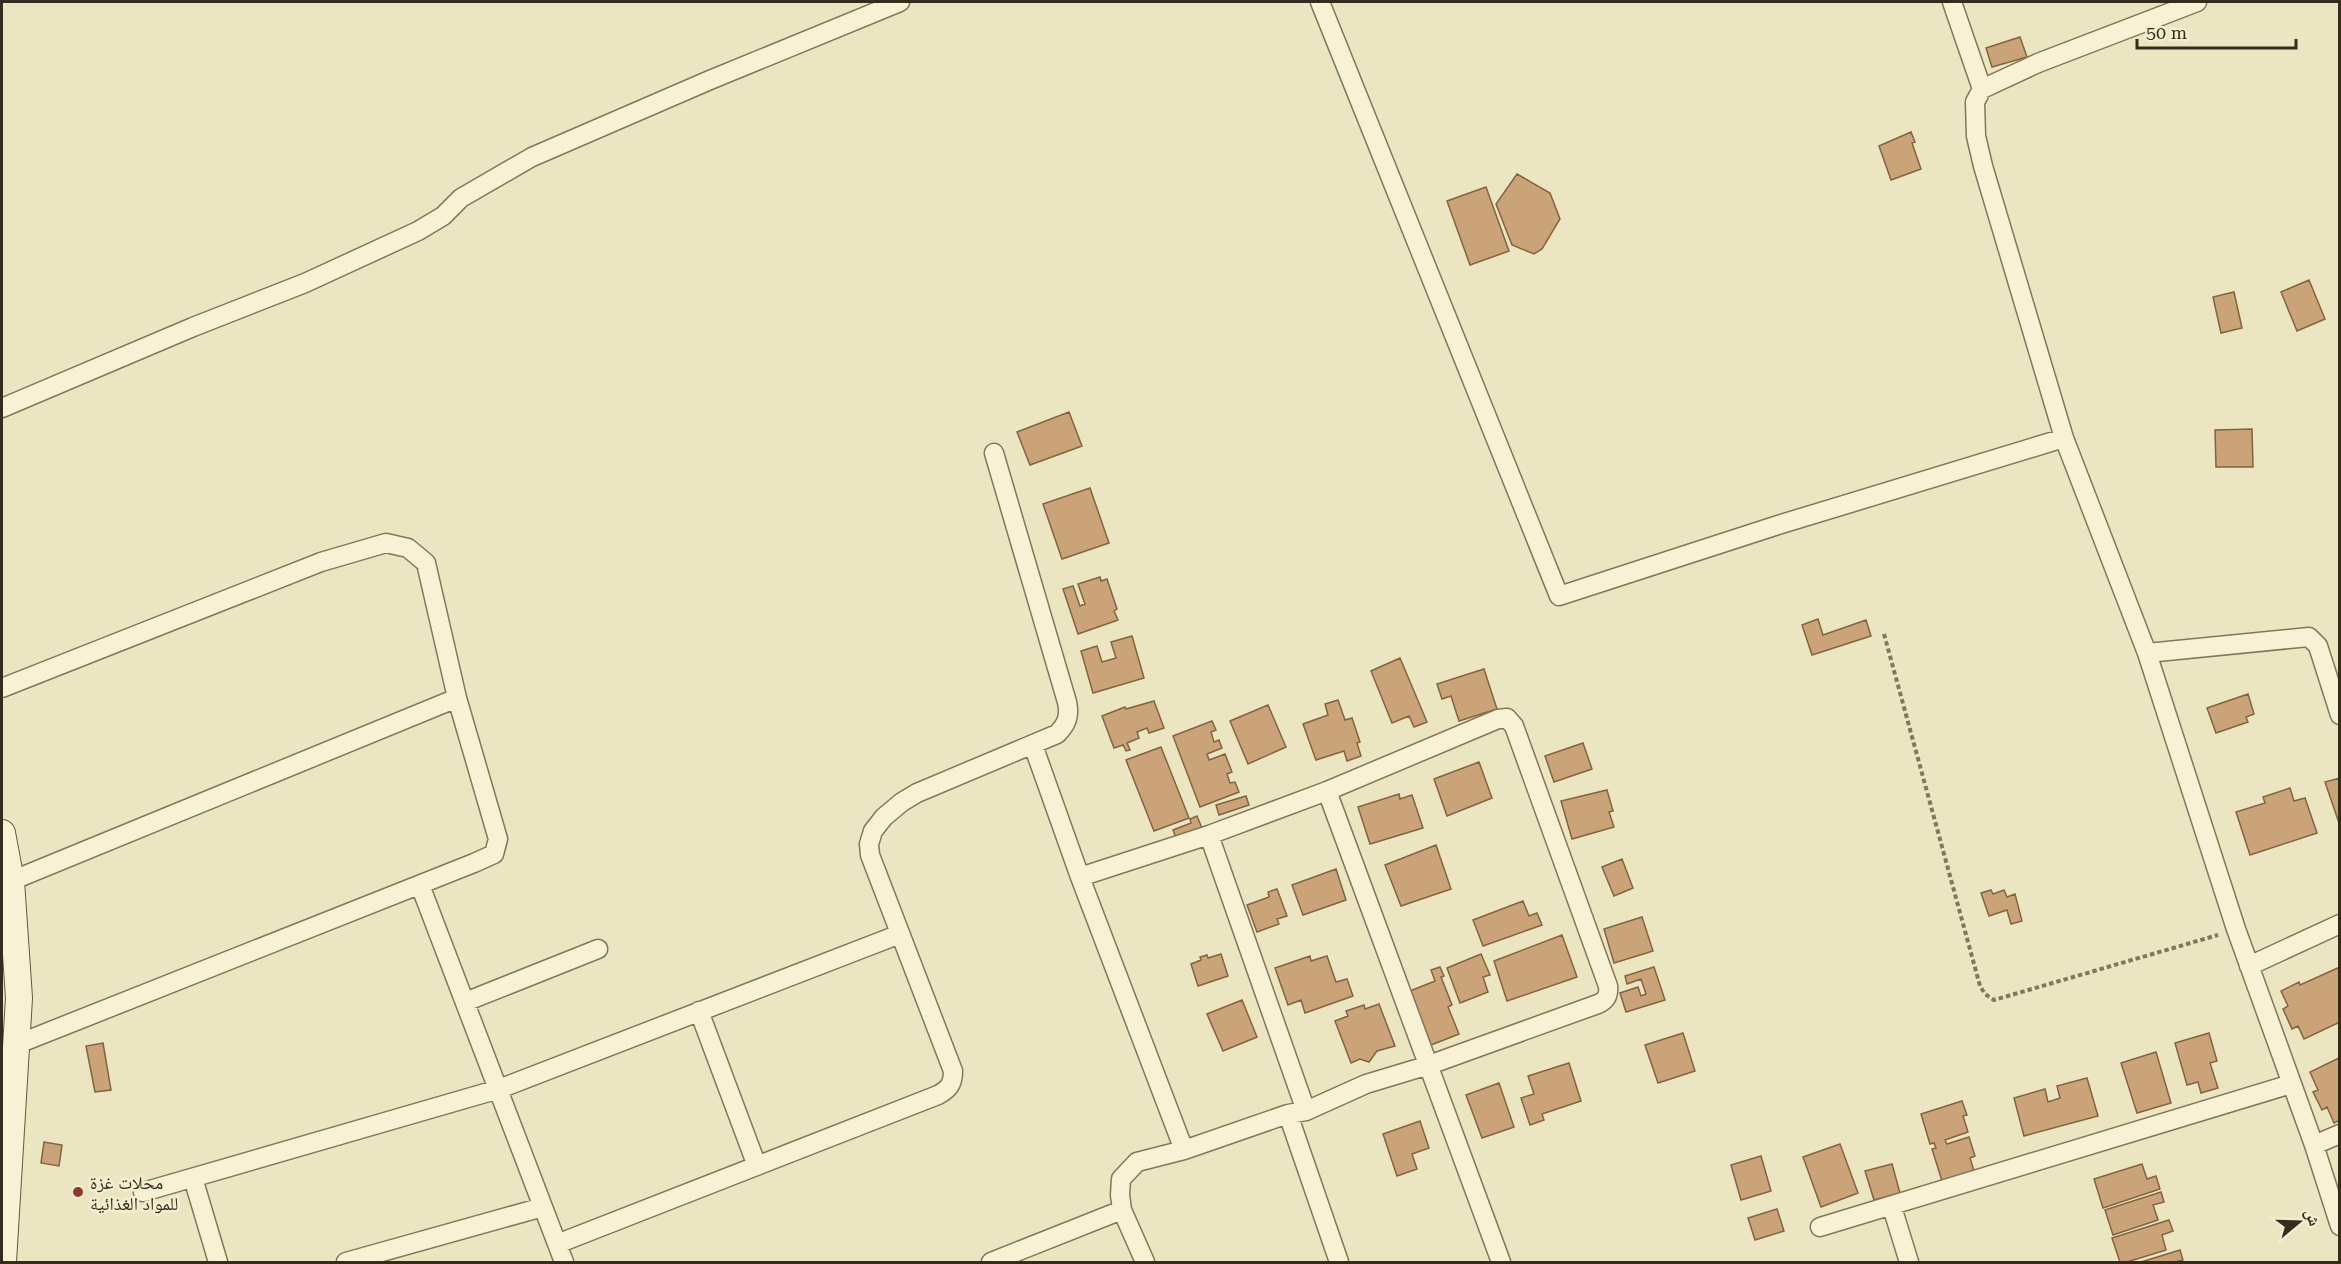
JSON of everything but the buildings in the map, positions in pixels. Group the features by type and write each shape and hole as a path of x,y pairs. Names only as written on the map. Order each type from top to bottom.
{"main road":[{"path":"2,833 11,881 19,998 18,1044 6,1100 3,1263"}],"street":[{"path":"2,408 304,283 418,231 443,216 461,198 532,157 710,80 900,2"},
{"path":"1320,2 1559,596 1789,521 2064,438"},
{"path":"1952,2 1982,89"},
{"path":"2197,2 2038,63 1982,89 1975,102 1976,136 2064,438 2147,653 2236,929 2314,1145 2340,1226"},
{"path":"557,1245 948,1089 953,1081 953,1071 870,855 869,844 873,831 884,817 917,793 1033,745 1057,734 1066,725 1069,713 994,453"},
{"path":"2,688 321,562 386,543 408,548 426,564 457,698 498,839 498,846 494,854 18,1044"},
{"path":"2147,653 2309,637 2318,646 2340,715"},
{"path":"11,881 457,698"},
{"path":"1080,877 1209,835 1327,791 1498,719 1507,718 1514,726 1609,993 1605,1001 1598,1004 1429,1065 1366,1084 1297,1113 1184,1150 1137,1161 1121,1179 1120,1195 1122,1210 1145,1263"},
{"path":"1033,745 1080,877 1184,1150"},
{"path":"1327,791 1501,1263"},
{"path":"1209,835 1297,1113 1339,1263"},
{"path":"420,885 564,1263"},
{"path":"2249,966 2340,924"},
{"path":"143,1192 499,1089 900,934"},
{"path":"465,1002 598,949"},
{"path":"699,1011 757,1166"},
{"path":"1820,1227 2291,1084"},
{"path":"2314,1145 2340,1134"},
{"path":"193,1178 218,1263"},
{"path":"1892,1206 1910,1263"},
{"path":"346,1263 543,1207"},
{"path":"991,1263 1122,1210"}],"path":[{"path":"1884,634 1977,975 1985,994 1994,1000 2236,929"}],"place":[{"name":"محلات غزة للمواد الغذائية","path":"78,1192"}]}
